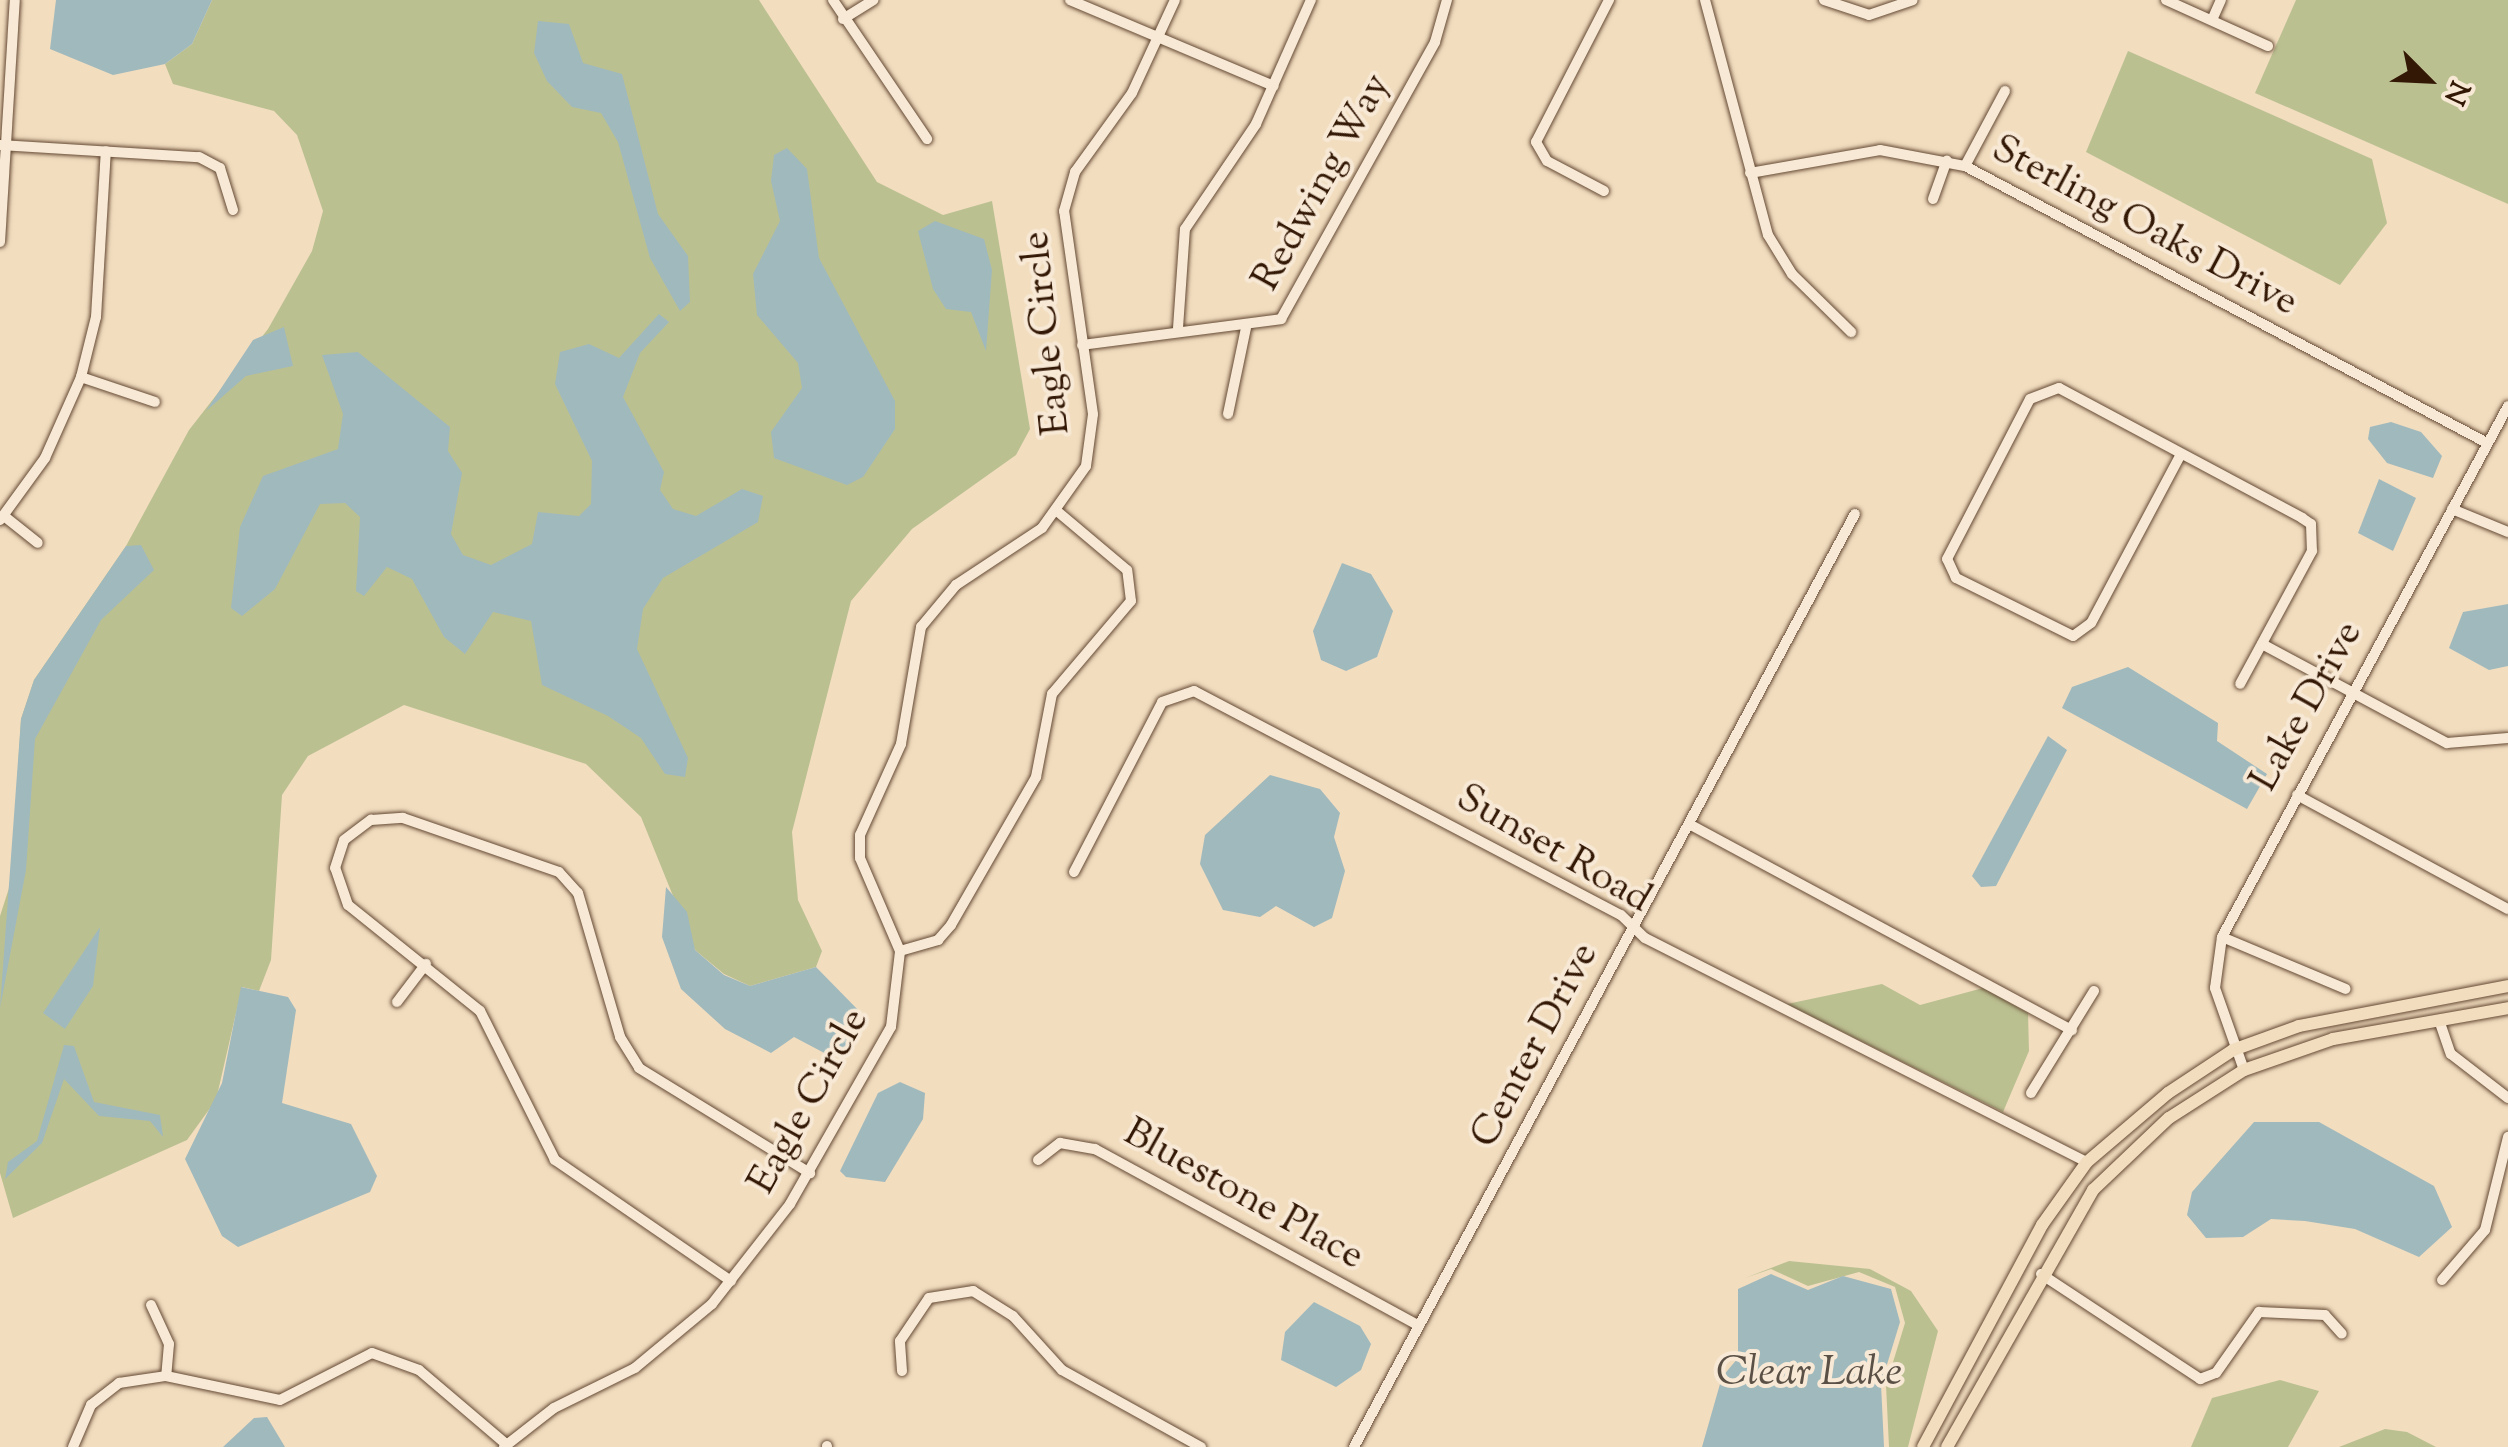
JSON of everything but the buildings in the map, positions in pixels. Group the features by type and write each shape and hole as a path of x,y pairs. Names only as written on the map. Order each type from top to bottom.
{"main road":[{"path":"1923,1447 2042,1224 2087,1162 2233,1050 2334,1017 2508,986"},
{"path":"1947,1447 2040,1274 2127,1155 2244,1070 2333,1038 2508,1008"}],"street":[{"path":"0,242 3,145 15,0"},
{"path":"832,0 928,139"},
{"path":"843,19 872,0"},
{"path":"1070,0 1274,86"},
{"name":"Eagle Circle","path":"505,1445 666,1347 731,1281 810,1173 890,1027 900,951 858,848 901,744 912,648 942,596 1057,511 1094,433 1066,245 1069,189 1158,39 1175,0"},
{"path":"1178,328 1185,229 1274,86 1311,0"},
{"name":"Redwing Way","path":"1082,345 1178,328 1246,328 1291,308 1435,42 1447,0"},
{"path":"1604,191 1547,161 1536,142 1608,0"},
{"path":"1726,0 1708,4 1750,173 1778,253 1851,332"},
{"path":"1824,0 1869,15 1913,0"},
{"path":"2166,0 2268,46"},
{"path":"2212,20 2221,0"},
{"path":"1965,166 2006,91"},
{"path":"3,145 210,161 234,210"},
{"name":"Sterling Oaks Drive","path":"1750,173 1880,150 1965,166 2488,443"},
{"path":"38,543 2,518 44,458 81,377 96,318 106,151"},
{"path":"1933,199 1947,160"},
{"path":"1228,414 1246,328"},
{"path":"81,377 154,402"},
{"path":"2182,454 2082,632 2063,634 1950,568 1950,545 2039,390 2058,388 2182,454 2315,532 2240,684"},
{"name":"Lake Drive","path":"2244,1070 2233,1050 2214,988 2222,937 2508,406"},
{"path":"2452,509 2508,532"},
{"path":"900,951 938,940 951,925 1036,777 1052,694 1131,600 1115,556 1057,511"},
{"name":"Center Drive","path":"1354,1447 1855,514"},
{"path":"2262,644 2460,748 2508,738"},
{"name":"Sunset Road","path":"1074,872 1162,702 1194,691 1634,928 2087,1162"},
{"path":"2297,796 2508,909"},
{"path":"731,1281 555,1160 480,1011 337,886 337,851 360,825 382,817 435,823 559,872 578,894 620,1037 639,1068 810,1173"},
{"path":"1689,824 2072,1030"},
{"path":"2222,937 2346,989"},
{"path":"397,1002 426,964"},
{"path":"2032,1093 2094,991"},
{"path":"2439,1020 2451,1054 2508,1098"},
{"path":"2442,1280 2485,1230 2508,1137"},
{"name":"Bluestone Place","path":"1038,1160 1060,1143 1094,1149 1419,1326"},
{"path":"2040,1274 2200,1379 2216,1373 2259,1312 2325,1315 2342,1334"},
{"path":"902,1371 900,1340 929,1298 972,1291 1013,1316 1062,1370 1200,1447"},
{"path":"151,1304 170,1344 166,1376"},
{"path":"73,1447 102,1393 166,1376 280,1400 353,1357 388,1356 418,1370 505,1445"}],"green space":[{"path":"212,0 759,0 877,182 943,215 992,201 1030,429 1016,455 912,529 851,601 792,832 798,900 822,951 816,967 750,986 724,974 695,950 641,817 586,764 404,705 308,756 282,795 271,960 259,991 242,987 216,1100 187,1140 13,1218 0,1173 0,916 11,882 21,719 34,680 126,546 189,430 268,329 312,251 323,211 297,135 274,111 173,84 165,64 192,44"},
{"path":"2296,0 2508,0 2508,204 2255,93"},
{"path":"2128,51 2372,159 2387,223 2340,285 2086,152"},
{"path":"1882,984 1920,1005 1983,988 2028,1013 2029,1051 2003,1112 1787,1004"},
{"path":"1789,1261 1870,1269 1911,1291 1938,1331 1908,1447 1889,1447 1886,1385 1905,1323 1895,1287 1859,1272 1808,1286 1771,1269 1745,1278"},
{"path":"2280,1380 2319,1391 2288,1447 2191,1447 2212,1398"},
{"path":"2385,1429 2407,1432 2436,1447 2339,1447"}],"water":[{"path":"56,0 212,0 192,44 165,64 113,75 50,49"},
{"path":"538,21 569,24 583,63 622,74 658,214 688,256 690,302 680,311 650,258 618,142 601,113 572,107 547,81 534,53"},
{"path":"787,148 807,169 819,258 895,401 895,429 863,477 847,485 774,458 771,432 802,388 798,363 757,315 753,274 780,221 771,181 774,155"},
{"path":"935,221 984,239 992,270 986,351 971,312 946,309 933,289 918,231"},
{"path":"659,314 669,322 640,353 623,397 664,472 660,490 673,509 696,516 742,489 763,496 758,522 663,578 643,609 637,649 688,758 685,777 665,774 641,738 608,716 542,685 531,621 493,612 465,654 444,637 412,579 387,567 364,596 356,591 360,517 345,503 320,504 275,589 242,616 231,608 240,527 263,476 338,449 343,414 322,355 358,352 450,427 448,451 462,473 451,534 463,555 491,565 532,544 538,512 579,516 591,504 592,461 555,384 560,352 589,344 619,358"},
{"path":"284,327 293,366 246,376 206,411 253,340"},
{"path":"2391,422 2421,432 2442,456 2433,478 2387,463 2368,439 2370,427"},
{"path":"2379,479 2416,498 2393,551 2358,533"},
{"path":"141,545 154,570 101,620 35,739 26,870 0,1008 21,719 34,680 126,546"},
{"path":"1342,563 1371,574 1393,611 1377,657 1346,671 1321,660 1313,631"},
{"path":"2508,604 2508,666 2489,670 2449,648 2463,612"},
{"path":"2128,667 2218,723 2217,741 2267,774 2247,809 2062,708 2072,687"},
{"path":"2048,736 2067,750 1996,886 1981,887 1972,876"},
{"path":"1270,775 1320,789 1340,813 1334,837 1345,871 1332,918 1314,927 1276,906 1260,917 1223,910 1200,864 1205,835"},
{"path":"666,887 687,912 695,950 724,975 750,986 816,967 862,1014 852,1044 830,1056 794,1037 771,1053 725,1029 681,989 662,937"},
{"path":"100,927 93,986 65,1029 43,1013"},
{"path":"241,987 288,997 296,1010 282,1103 351,1124 377,1176 370,1192 238,1247 222,1236 185,1159 222,1083"},
{"path":"64,1045 74,1046 94,1102 160,1115 163,1137 150,1121 99,1116 64,1079 42,1143 5,1179 8,1162 37,1141"},
{"path":"900,1082 925,1093 923,1119 885,1182 846,1177 840,1171 878,1093"},
{"path":"2254,1122 2319,1122 2434,1186 2452,1227 2419,1257 2355,1229 2305,1221 2271,1219 2243,1237 2206,1238 2187,1215 2192,1192"},
{"name":"Clear Lake","path":"1771,1274 1808,1290 1843,1276 1891,1289 1900,1322 1881,1384 1884,1447 1702,1447 1722,1377 1738,1358 1738,1289"},
{"path":"1314,1302 1360,1326 1371,1344 1361,1370 1336,1387 1281,1360 1285,1332"},
{"path":"267,1417 285,1447 223,1447 254,1418"}]}
